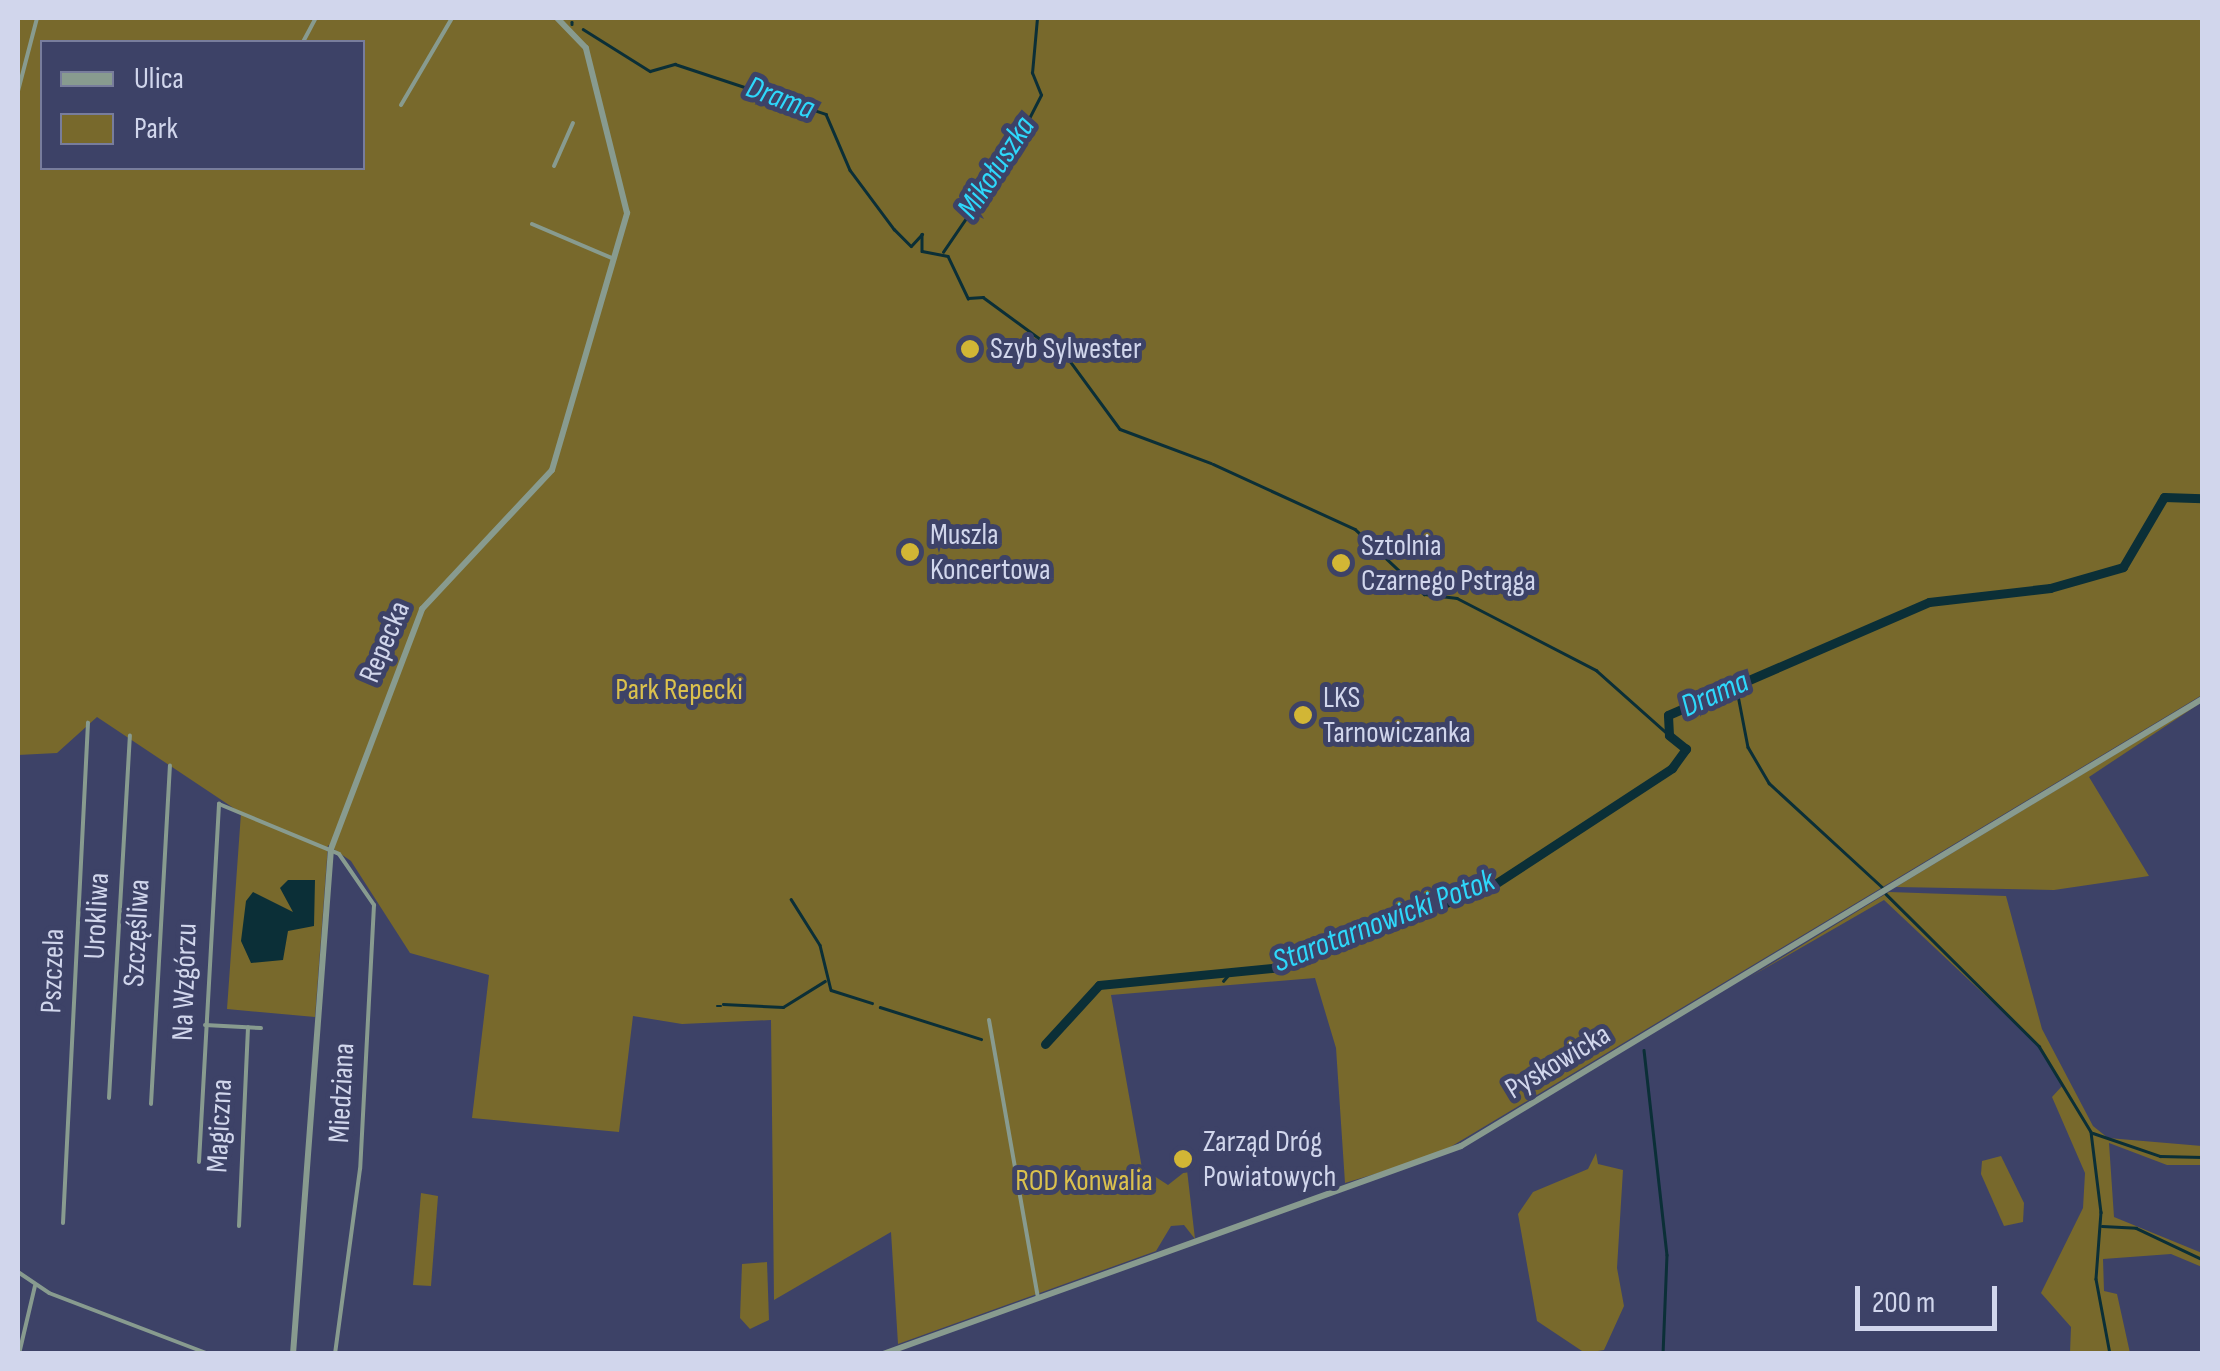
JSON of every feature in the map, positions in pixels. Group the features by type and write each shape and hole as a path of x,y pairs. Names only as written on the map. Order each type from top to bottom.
{"street":[{"path":"18,91 36,18"},
{"path":"304,40 316,18"},
{"path":"401,106 452,18"},
{"name":"Repecka","path":"293,1354 331,849 422,609 552,470 614,258 626,186 585,44 557,18"},
{"path":"554,166 573,123"},
{"path":"532,224 614,258"},
{"name":"Pyskowicka","path":"884,1354 1462,1146 2202,699"},
{"name":"Pszczela","path":"63,1223 88,723"},
{"name":"Urokliwa","path":"110,1098 130,736"},
{"name":"Szczęśliwa","path":"151,1104 170,766"},
{"name":"Na Wzgórzu","path":"199,1162 219,804 331,849"},
{"name":"Miedziana","path":"331,849 356,870 375,912 360,1169 336,1354"},
{"path":"989,1020 1038,1298"},
{"path":"206,1025 261,1028"},
{"name":"Magiczna","path":"238,1226 248,1028"},
{"path":"18,1272 49,1293 208,1354"},
{"path":"19,1354 18,1344 34,1302 35,1285"},
{"path":"34,1302 49,1293"}],"green space":[{"path":"18,18 2202,18 2202,695 1437,1155 1345,1183 1336,1048 1315,978 1111,995 1142,1168 1168,1185 1187,1170 1195,1239 1184,1225 1171,1226 1156,1251 898,1344 891,1232 774,1300 771,1020 682,1024 633,1016 619,1132 472,1118 489,975 410,953 351,861 328,845 315,1017 227,1009 241,813 97,717 57,753 18,755"},
{"path":"2202,702 2089,777 2149,876 2054,890 1896,887"},
{"path":"1889,892 2006,896 2042,1029 2093,1126 2108,1138 2202,1146 2202,1165 2167,1165 2109,1143 2114,1217 2202,1253 2202,1267 2171,1254 2103,1259 2104,1291 2117,1294 2130,1353 2070,1353 2071,1327 2041,1293 2083,1208 2085,1173 2052,1097 2063,1085 2039,1046 1884,900 1750,977"},
{"path":"1596,1153 1598,1164 1623,1170 1617,1268 1624,1306 1604,1350 1585,1353 1537,1321 1518,1214 1533,1192 1588,1169"},
{"path":"2001,1156 2024,1203 2023,1222 2004,1226 1981,1174 1982,1161"},
{"path":"421,1193 438,1196 431,1286 413,1285"},
{"path":"767,1262 769,1320 750,1329 740,1318 742,1264"}],"shaded area":[{"path":"288,880 315,880 314,926 288,931 283,960 251,963 241,941 246,901 253,892 293,912 280,888"}],"waterway":[{"name":"Mikołuszka","path":"1020,136 1041,95 1032,73 1037,18"},
{"name":"Drama","path":"583,29 650,71 675,64 826,114 850,170 894,229 911,246 922,234 922,251 948,256 968,298 983,297 1070,361 1120,429 1211,463"},
{"name":"Mikołuszka","path":"943,252 1014,148"},
{"name":"Drama","path":"1213,464 1355,529 1424,594 1457,598 1596,670 1669,735"},
{"name":"Starotarnowicki Potok","path":"1045,1044 1099,985 1281,967 1495,884 1672,768 1686,749 1669,735 1668,715 1929,602 2050,588 2123,567 2164,497 2202,498"},
{"path":"1737,690 1748,747 1769,783 1882,887"},
{"path":"1886,894 2039,1046 2091,1132 2101,1212 2096,1279 2110,1354"},
{"path":"791,899 820,945 831,990 872,1003"},
{"path":"1223,981 1230,973"},
{"path":"723,1004 783,1007 825,981"},
{"path":"880,1007 981,1039"},
{"path":"1644,1050 1667,1255 1663,1354"},
{"path":"2093,1133 2160,1156 2202,1157"},
{"path":"2102,1226 2136,1228 2202,1259"}],"place":[{"name":"Szyb Sylwester","path":"970,349"},
{"name":"Muszla Koncertowa","path":"910,552"},
{"name":"Sztolnia Czarnego Pstrąga","path":"1341,563"},
{"name":"LKS Tarnowiczanka","path":"1303,715"},
{"name":"Zarząd Dróg Powiatowych","path":"1183,1159"}],"park label":[{"name":"Park Repecki","path":"679,690"},
{"name":"ROD Konwalia","path":"1084,1181"}]}
